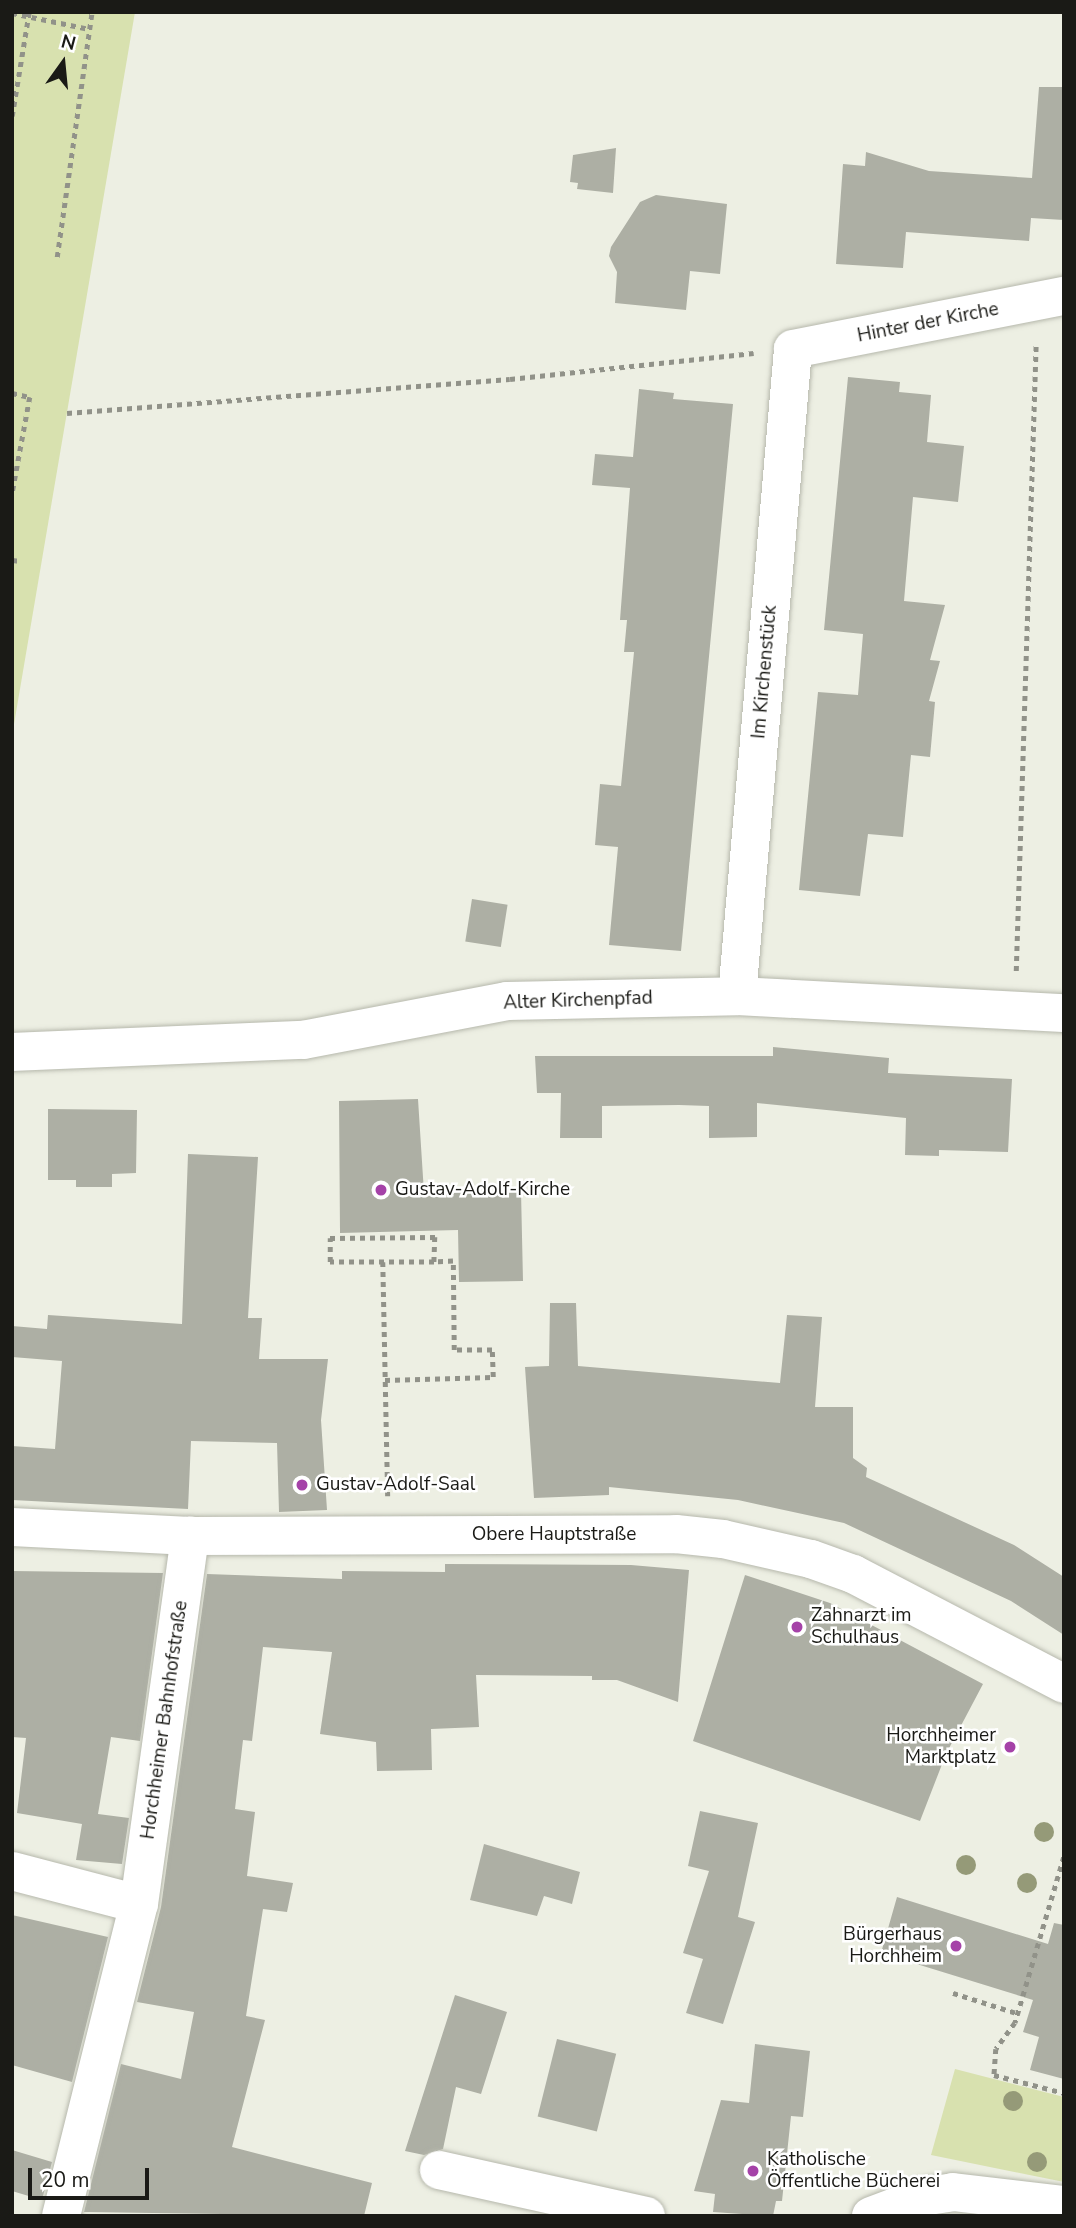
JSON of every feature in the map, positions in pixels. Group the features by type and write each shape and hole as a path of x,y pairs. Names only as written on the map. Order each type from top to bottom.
{"street":[{"name":"Hinter der Kirche","path":"793,349 1051,299"},
{"name":"Im Kirchenstück","path":"737,996 793,349"},
{"name":"Alter Kirchenpfad","path":"12,1052 303,1040 507,1001 737,996 1064,1013"},
{"name":"Obere Hauptstraße","path":"12,1527 190,1536 676,1534 745,1543 853,1574 1064,1684"},
{"name":"Horchheimer Bahnhofstraße","path":"61,2216 139,1904 190,1536"},
{"path":"12,1871 139,1904"},
{"path":"439,2170 646,2216"},
{"path":"871,2216 922,2197 953,2192 1064,2205"}],"path":[{"path":"57,257 92,12"},
{"path":"12,13 29,14 89,29"},
{"path":"12,116 29,14"},
{"path":"1015,1010 1051,299"},
{"path":"67,413 510,379 793,349"},
{"path":"12,393 30,397 12,495"},
{"path":"12,560 21,561"},
{"path":"385,1380 493,1377 492,1350 454,1350 453,1261 434,1262 330,1262 330,1238 382,1234 435,1237 434,1262"},
{"path":"383,1262 388,1497"},
{"path":"1064,1857 1017,2013 1000,2039 994,2075 1064,2093"},
{"path":"953,1993 1017,2013"}],"green space":[{"path":"12,12 135,12 12,736"},
{"path":"955,2069 1064,2097 1064,2182 931,2155"}],"building":[{"path":"1039,87 1064,87 1064,220 1031,218 1029,241 906,232 903,268 836,264 843,164 865,166 866,152 929,171 1032,178"},
{"path":"616,148 613,193 577,189 578,183 570,182 573,155"},
{"path":"656,195 727,204 720,274 690,271 686,310 615,303 617,272 609,256 611,247 640,202"},
{"path":"848,377 900,382 899,392 931,395 927,442 964,446 958,502 913,497 904,601 945,605 930,660 940,661 929,701 935,702 930,757 911,755 903,837 868,834 860,896 799,890 818,692 858,695 863,634 824,630"},
{"path":"639,389 674,393 673,399 733,404 681,951 609,945 618,847 595,845 600,784 621,786 634,652 624,652 627,620 620,620 630,488 592,485 595,454 633,457"},
{"path":"472,899 508,905 501,947 465,941"},
{"path":"773,1047 889,1058 888,1073 1012,1079 1008,1152 939,1150 939,1156 905,1155 906,1118 757,1103 757,1137 709,1138 709,1106 679,1105 602,1106 602,1138 560,1138 561,1093 537,1093 535,1056 773,1056"},
{"name":"Gustav-Adolf-Kirche","path":"418,1099 424,1193 521,1191 523,1281 459,1282 458,1230 340,1233 339,1101"},
{"path":"48,1109 137,1110 136,1173 112,1174 112,1187 76,1187 76,1180 48,1180"},
{"path":"188,1154 258,1157 248,1318 262,1318 259,1359 328,1359 321,1420 327,1510 279,1512 277,1443 191,1441 188,1509 12,1500 12,1446 55,1449 62,1361 12,1357 12,1326 47,1329 48,1315 182,1324"},
{"path":"550,1303 576,1303 578,1366 780,1383 787,1315 822,1317 815,1407 853,1407 853,1458 867,1468 866,1477 1014,1545 1064,1577 1064,1635 1011,1601 844,1523 738,1500 609,1487 609,1495 534,1498 525,1367 549,1366"},
{"path":"445,1564 631,1565 689,1570 678,1702 617,1680 592,1680 592,1676 476,1675 479,1727 431,1729 432,1770 377,1771 376,1742 320,1734 332,1652 263,1647 252,1741 243,1740 235,1809 255,1812 247,1876 293,1883 287,1912 263,1909 246,2016 265,2020 232,2147 372,2183 364,2216 84,2212 121,2064 181,2079 194,2012 137,2002 161,1907 207,1574 342,1579 342,1571 445,1572"},
{"path":"12,1571 163,1573 140,1741 111,1737 98,1814 129,1818 122,1864 76,1860 82,1824 17,1813 26,1738 12,1737"},
{"path":"745,1575 830,1603 983,1684 946,1754 920,1821 693,1741"},
{"path":"700,1811 758,1823 738,1917 755,1922 723,2024 686,2013 703,1959 683,1953 709,1871 688,1866"},
{"path":"484,1844 580,1872 572,1904 544,1896 537,1916 470,1900"},
{"name":"Bürgerhaus Horchheim","path":"897,1897 1048,1944 1054,1923 1064,1925 1064,2079 1030,2070 1039,2037 1023,2032 1033,2000 881,1953"},
{"path":"12,1915 108,1937 72,2082 12,2065"},
{"path":"455,1995 507,2012 481,2094 456,2087 443,2149 424,2155 405,2151"},
{"path":"557,2039 616,2054 597,2131 538,2117"},
{"path":"755,2044 810,2051 803,2117 791,2116 782,2201 776,2201 773,2216 713,2212 715,2194 694,2191 721,2100 749,2103"},
{"path":"12,2150 52,2162 42,2200 12,2191"}],"place":[{"name":"Gustav-Adolf-Kirche","path":"381,1190"},
{"name":"Gustav-Adolf-Saal","path":"302,1485"},
{"name":"Zahnarzt im Schulhaus","path":"797,1627"},
{"name":"Horchheimer Marktplatz","path":"1010,1747"},
{"name":"Bürgerhaus Horchheim","path":"956,1946"},
{"name":"Katholische Öffentliche Bücherei","path":"753,2171"}]}
